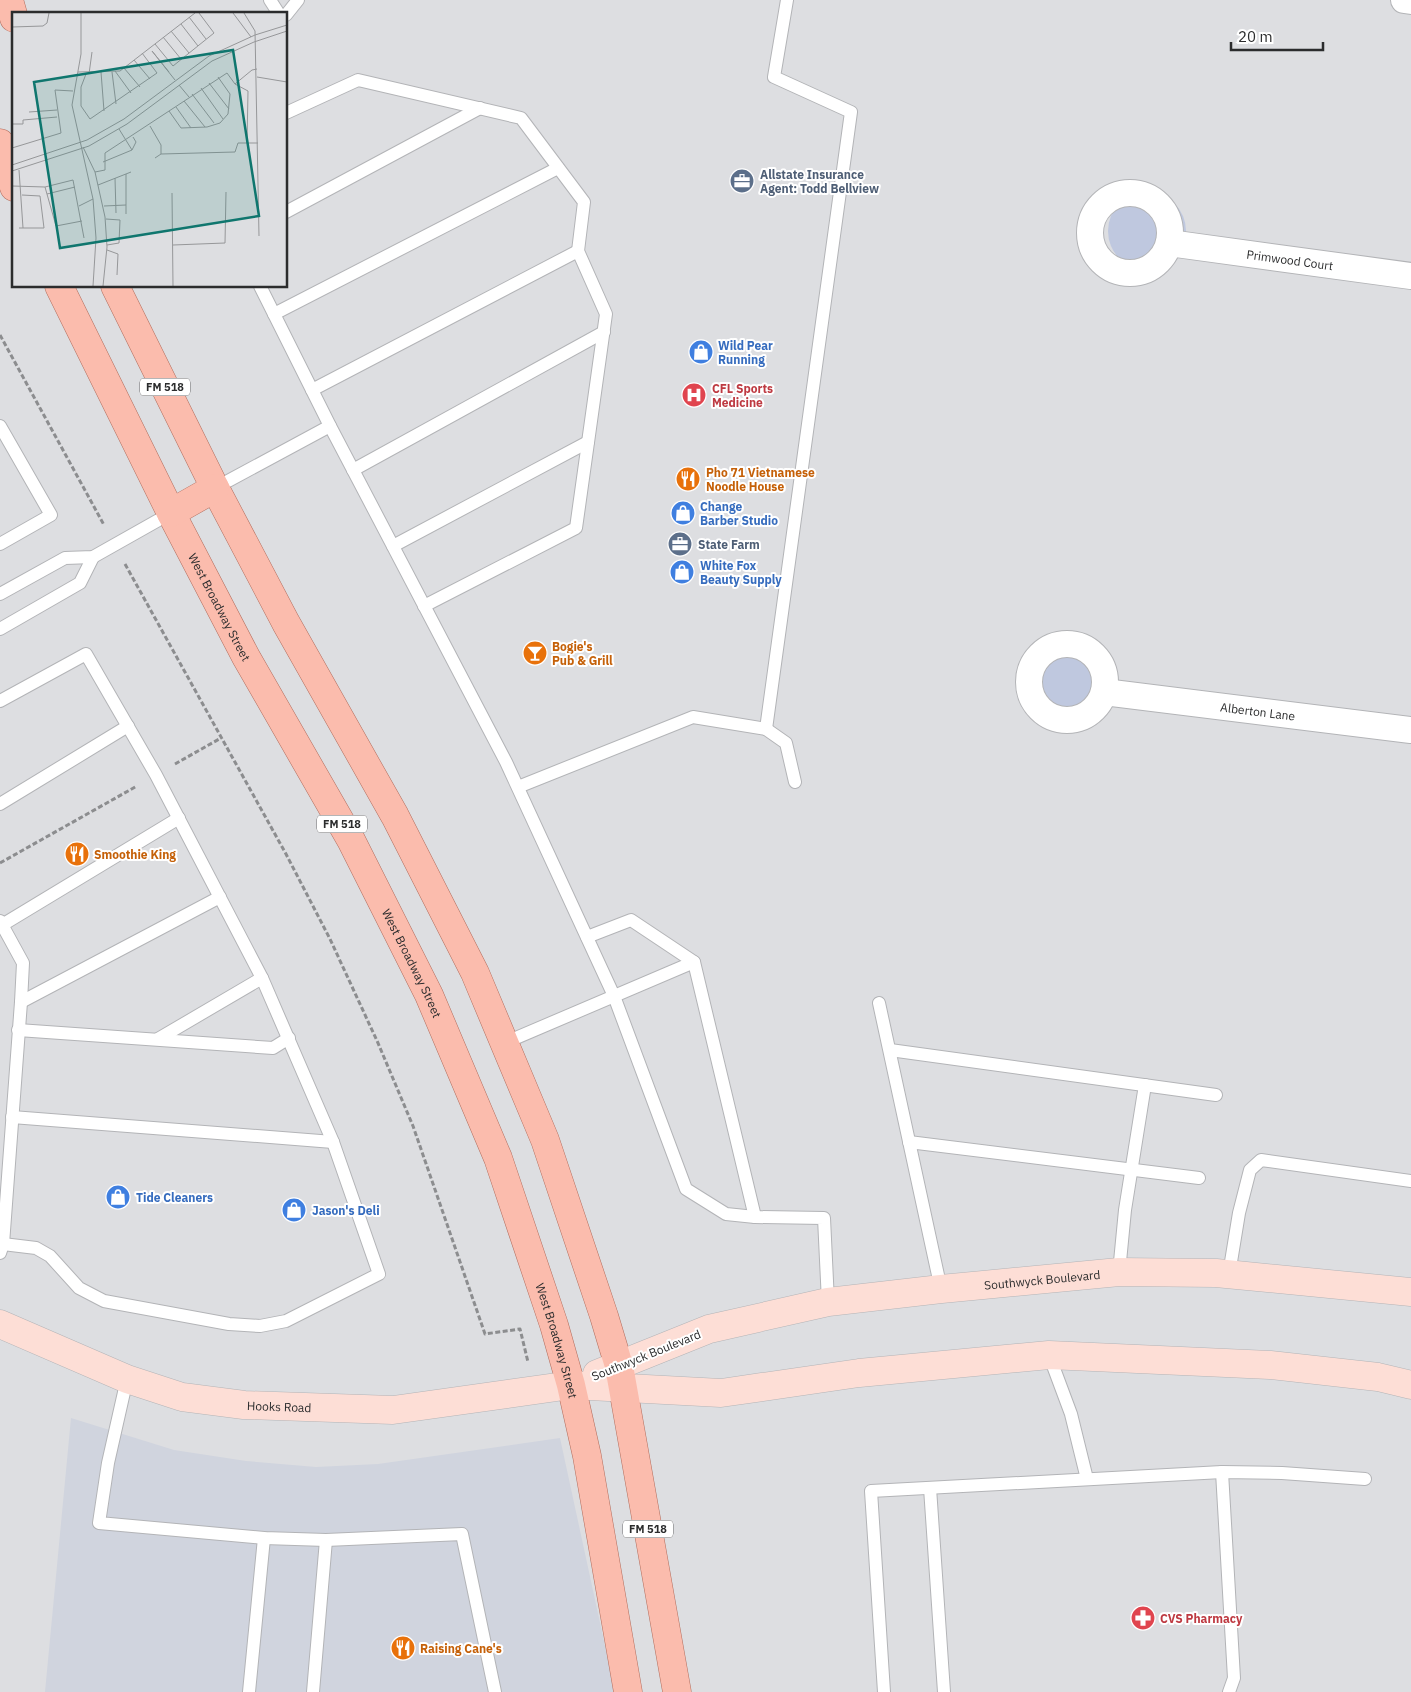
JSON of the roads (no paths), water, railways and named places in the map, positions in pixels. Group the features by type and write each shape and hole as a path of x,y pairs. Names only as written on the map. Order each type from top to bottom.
{"main road":[{"path":"0,143 12,181"},
{"name":"West Broadway Street","path":"60,288 171,513 246,657 351,840 429,995 498,1158 554,1325 571,1385 588,1456 628,1692"},
{"name":"FM 518","path":"117,288 215,488 286,623 395,816 475,973 545,1140 604,1316 621,1377 676,1692"},
{"path":"171,513 215,488"}],"street":[{"path":"1404,0 1411,1"},
{"name":"Primwood Court","path":"1169,243 1411,276"},
{"name":"Alberton Lane","path":"1104,692 1411,730"},
{"name":"Southwyck Boulevard","path":"621,1377 709,1329 828,1302 941,1289 1119,1272 1229,1274 1411,1292"},
{"name":"Hooks Road","path":"0,1324 127,1379 182,1397 244,1405 393,1410 571,1385"},
{"name":"Southwyck Boulevard","path":"571,1385 621,1377 721,1393 859,1373 1049,1355 1270,1365 1378,1377 1411,1385"}],"lane":[{"path":"270,0 278,12"},
{"path":"288,12 298,0"},
{"path":"766,729 850,112 774,77 787,0"},
{"path":"288,112 358,80 521,118 584,202 578,251 606,314 576,528 424,606"},
{"path":"288,211 480,108"},
{"path":"274,314 558,168"},
{"path":"312,390 578,251"},
{"path":"261,288 330,426 518,787 614,996 686,1189 726,1214 755,1217 824,1218 828,1302"},
{"path":"353,470 604,332"},
{"path":"215,488 330,426"},
{"path":"0,544 51,515 2,435"},
{"path":"393,546 588,442"},
{"path":"0,594 65,558 93,557 171,513"},
{"path":"0,628 80,583 93,557"},
{"path":"0,701 86,654 156,774 179,818 262,978 333,1142 379,1274 286,1321 260,1326 230,1324 104,1301 79,1288 50,1256 36,1248 1,1249 23,963 1,923 179,818"},
{"path":"518,787 693,717 766,729 786,743 795,782"},
{"path":"0,804 128,726"},
{"path":"21,1002 220,897"},
{"path":"587,938 631,920 694,962 755,1217"},
{"path":"504,1044 694,962"},
{"path":"158,1039 262,978"},
{"path":"879,1003 941,1289"},
{"path":"18,1030 273,1048 289,1038"},
{"path":"890,1050 1216,1095"},
{"path":"1119,1272 1125,1210 1145,1085"},
{"path":"12,1117 333,1142"},
{"path":"909,1142 1199,1178"},
{"path":"1229,1274 1250,1170 1261,1160 1411,1181"},
{"path":"1049,1355 1071,1414 1086,1479"},
{"path":"127,1379 108,1463 99,1523 264,1538 326,1540 462,1534 496,1692"},
{"path":"1222,1472 1234,1678 1229,1692"},
{"path":"884,1692 870,1491 1222,1472 1282,1473 1365,1479"},
{"path":"930,1488 944,1692"},
{"path":"249,1692 264,1538"},
{"path":"314,1692 326,1540"}],"place":[{"name":"Allstate Insurance Agent: Todd Bellview","path":"742,181"},
{"name":"Wild Pear Running","path":"701,352"},
{"name":"CFL Sports Medicine","path":"694,395"},
{"name":"Pho 71 Vietnamese Noodle House","path":"688,479"},
{"name":"Change Barber Studio","path":"683,513"},
{"name":"State Farm","path":"680,544"},
{"name":"White Fox Beauty Supply","path":"682,572"},
{"name":"Bogie's Pub & Grill","path":"535,653"},
{"name":"Smoothie King","path":"77,854"},
{"name":"Tide Cleaners","path":"118,1197"},
{"name":"Jason's Deli","path":"294,1210"},
{"name":"CVS Pharmacy","path":"1143,1618"},
{"name":"Raising Cane's","path":"403,1648"}]}
